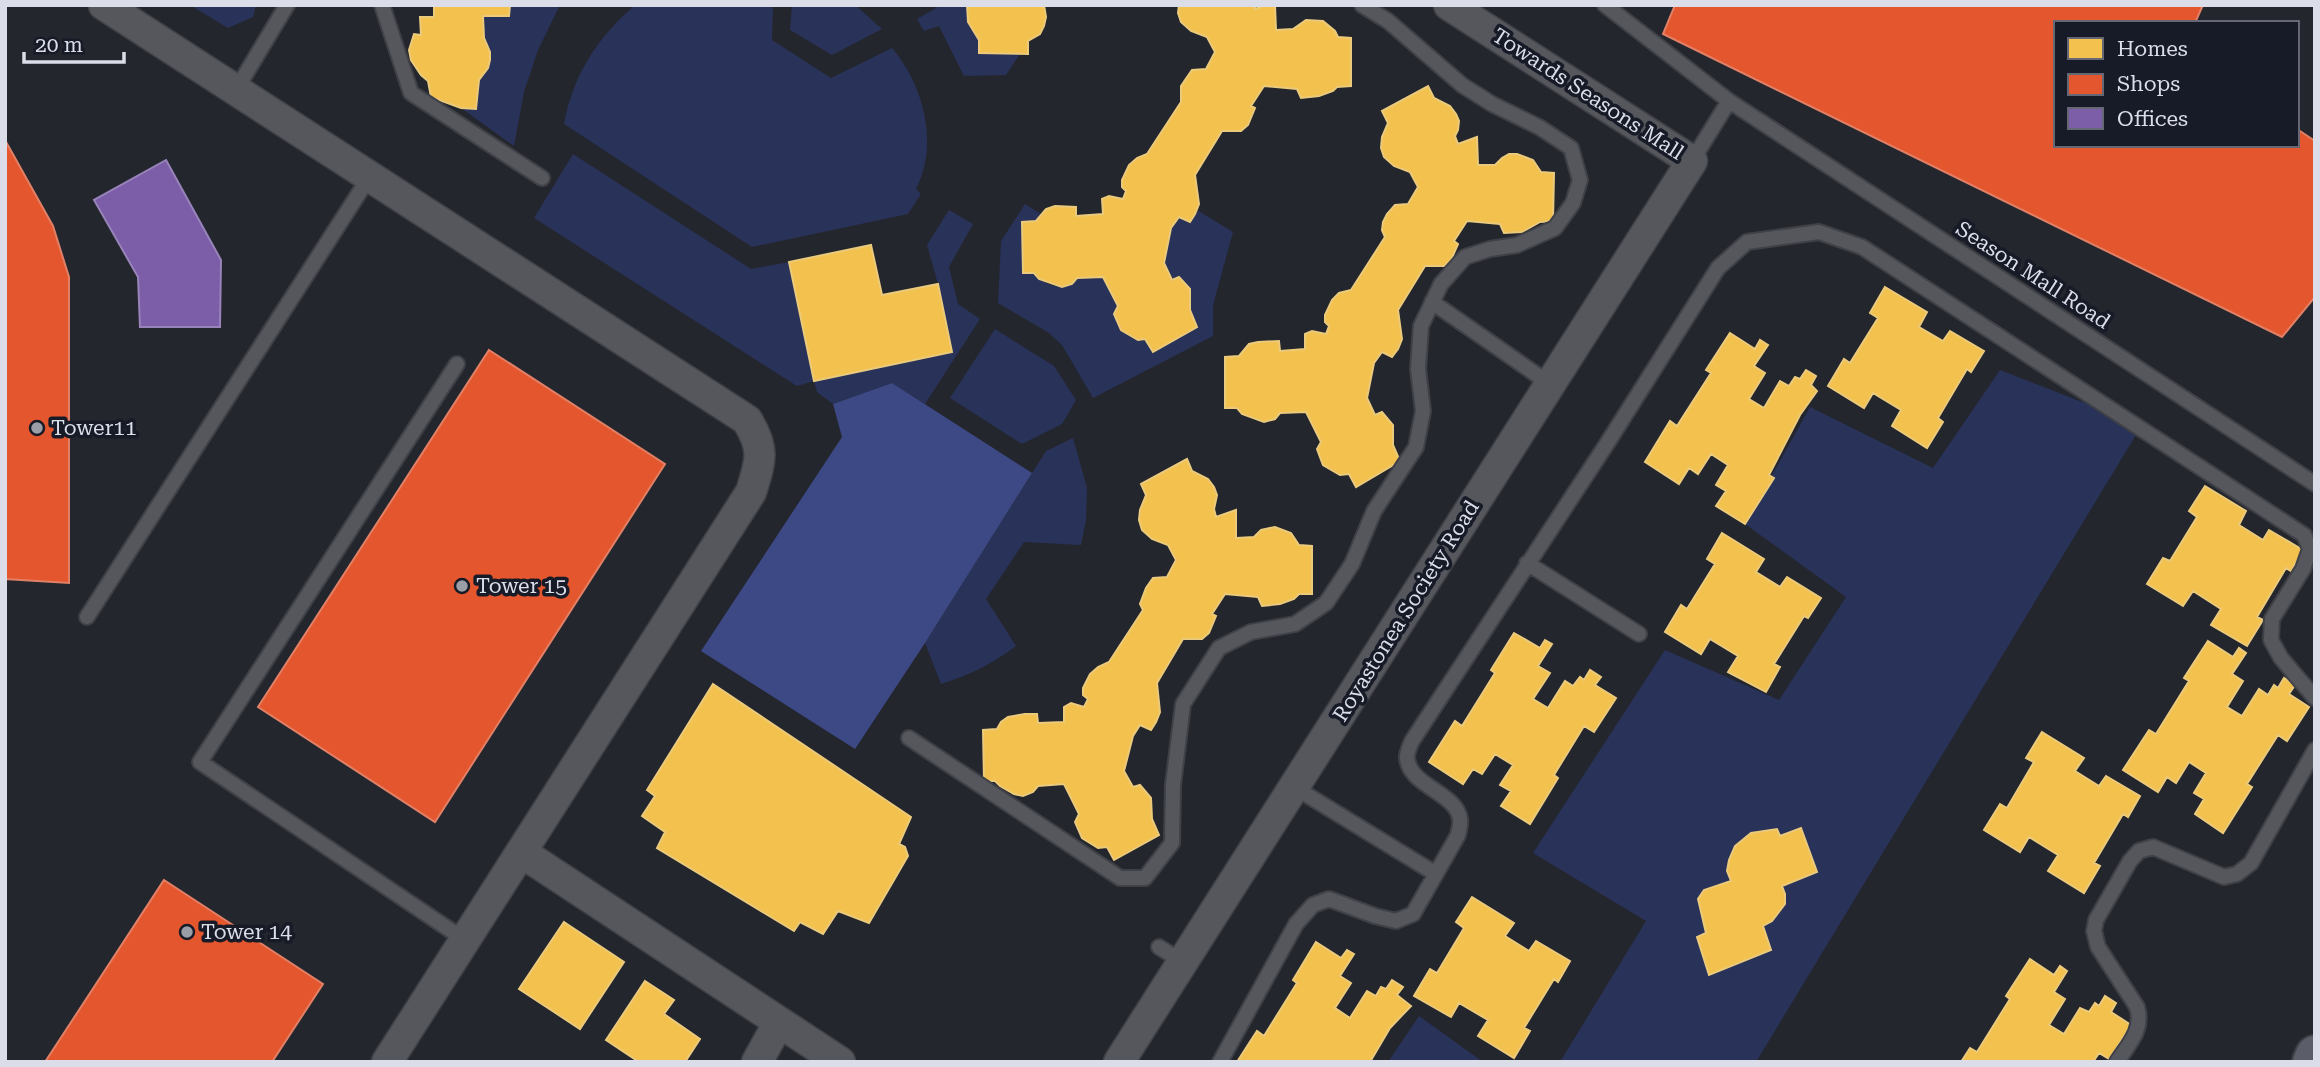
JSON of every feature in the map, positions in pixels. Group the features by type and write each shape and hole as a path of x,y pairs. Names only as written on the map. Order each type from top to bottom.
{"highway":[{"path":"2312,1062 2315,1055"}],"street":[{"path":"104,5 747,420 758,438 761,461 751,492 387,1062"},
{"name":"Towards Seasons Mall","path":"1449,5 1692,161"},
{"name":"Royastonea Society Road","path":"1119,1062 1170,954 1294,787 1692,161"},
{"path":"521,852 840,1062"},
{"path":"757,1062 779,1022"}],"lane":[{"path":"236,90 287,5"},
{"path":"382,5 411,93 542,178"},
{"path":"909,738 1120,878 1145,878 1172,843 1173,785 1183,704 1219,648 1251,632 1294,624 1326,603 1352,564 1374,511 1416,447 1423,411 1418,369 1421,326 1441,284 1465,257 1490,249 1517,245 1555,228 1573,203 1580,180 1571,148 1539,127 1492,104 1462,85 1388,21 1362,5"},
{"name":"Season Mall Road","path":"1605,5 1729,101 2315,484"},
{"path":"1692,161 1729,101"},
{"path":"87,617 370,176"},
{"path":"1220,1062 1296,924 1313,905 1329,899 1396,921 1413,914 1458,835 1461,821 1457,809 1418,777 1409,766 1407,756 1412,741 1608,442 1718,268 1748,242 1819,232 1862,247 2304,535 2310,549 2303,569 2272,620 2271,640 2281,659 2315,698"},
{"path":"1432,302 1550,384"},
{"path":"457,364 200,762 465,940"},
{"path":"1527,563 1639,634"},
{"path":"2117,1062 2136,1032 2140,1018 2137,1007 2098,947 2094,931 2096,920 2130,861 2139,851 2153,848 2224,877 2237,874 2251,863 2315,750"},
{"path":"1294,787 1436,874"}],"shaded area":[{"path":"190,5 256,5 253,17 228,28"},
{"path":"510,5 560,5 538,50 524,92 514,146 461,108 488,68 490,52 484,38 483,16 509,16"},
{"path":"635,5 773,5 772,40 831,78 892,48 903,63 920,97 927,135 923,172 916,189 921,194 908,214 752,247 564,124 574,89 589,58 609,31"},
{"path":"792,5 855,5 882,29 832,55 790,30"},
{"path":"941,5 967,5 968,22 979,40 979,53 1020,54 1006,75 964,76 939,26 924,31 917,19"},
{"path":"573,154 751,269 789,262 814,380 952,352 927,245 949,210 973,224 949,267 958,304 980,319 925,404 892,383 833,404 817,392 814,381 797,386 534,218"},
{"path":"1025,204 1041,214 1036,221 1022,222 1023,273 1034,273 1055,286 1067,285 1077,278 1103,277 1118,306 1114,314 1118,325 1129,336 1145,339 1153,352 1197,326 1190,310 1190,289 1179,277 1172,280 1164,263 1171,228 1179,217 1190,222 1197,210 1233,232 1213,305 1213,336 1093,398 1062,345 1049,333 998,303 1001,241"},
{"path":"995,329 1054,366 1076,400 1062,424 1022,444 950,398"},
{"path":"2000,370 2142,425 1756,1062 1560,1062 1646,921 1533,853 1665,650 1779,700 1846,597 1745,524 1810,407 1933,468"},
{"path":"892,383 1032,473 855,749 701,651 842,437 833,404"},
{"path":"1073,438 1087,488 1086,520 1081,545 1024,542 986,599 1016,646 980,668 941,684 925,643 1046,451"},
{"path":"1419,1016 1483,1062 1388,1062"}],"building: Homes":[{"path":"434,5 510,5 509,16 483,16 484,38 490,52 490,60 488,68 479,80 476,109 461,108 431,97 428,81 411,60 409,50 414,34 421,35 420,17 434,17"},
{"path":"967,5 1044,5 1046,17 1040,34 1028,41 1028,54 979,53 979,40 968,22"},
{"path":"1179,5 1254,5 1255,9 1275,5 1276,30 1293,29 1306,20 1323,21 1338,37 1351,38 1351,86 1337,87 1319,96 1301,98 1297,89 1264,86 1251,106 1255,108 1248,125 1241,131 1222,131 1195,175 1199,204 1195,214 1190,222 1179,217 1171,228 1164,263 1172,280 1179,277 1190,289 1190,310 1197,327 1153,352 1145,339 1138,340 1121,330 1114,314 1118,306 1103,277 1077,278 1072,284 1062,287 1039,279 1034,273 1023,273 1022,222 1036,221 1046,209 1055,206 1076,207 1076,216 1103,214 1102,199 1109,196 1123,199 1126,191 1122,187 1122,180 1129,165 1147,154 1181,102 1181,86 1185,80 1192,70 1206,69 1215,52 1207,37 1191,31 1181,22"},
{"path":"1428,86 1434,98 1450,106 1456,114 1459,121 1455,136 1458,144 1477,137 1478,165 1495,165 1509,154 1517,154 1533,160 1541,172 1554,173 1553,221 1540,222 1522,232 1504,233 1500,224 1467,221 1454,241 1458,244 1451,260 1444,266 1425,266 1398,310 1402,339 1398,349 1392,357 1382,352 1374,363 1367,398 1375,415 1382,412 1393,425 1393,445 1400,461 1356,487 1349,474 1340,475 1323,465 1317,449 1321,442 1306,412 1280,413 1275,419 1264,422 1242,414 1237,408 1225,408 1225,357 1239,356 1249,344 1258,342 1279,341 1280,351 1305,349 1305,334 1312,331 1326,334 1329,326 1325,322 1325,315 1332,300 1339,293 1351,290 1385,237 1382,230 1387,214 1395,205 1408,204 1418,187 1410,172 1394,166 1384,157 1382,137 1388,123 1382,111"},
{"path":"871,245 882,295 938,284 952,352 814,381 789,262"},
{"path":"1885,287 1927,312 1919,327 1943,341 1950,331 1984,351 1971,372 1967,369 1938,418 1943,422 1927,448 1892,426 1901,410 1873,393 1864,408 1828,386 1844,359 1850,363 1878,318 1870,313"},
{"path":"1730,333 1755,349 1760,340 1768,345 1754,366 1765,373 1749,399 1764,408 1780,381 1789,386 1795,377 1800,379 1806,370 1816,376 1811,385 1817,391 1800,415 1769,475 1774,478 1745,524 1716,506 1726,491 1716,485 1728,465 1711,454 1698,474 1689,468 1679,484 1645,462 1670,421 1677,426 1711,373 1706,370"},
{"path":"1187,459 1192,471 1208,479 1214,487 1217,495 1214,509 1216,517 1236,510 1236,538 1254,537 1261,530 1275,527 1291,533 1299,545 1312,546 1312,594 1299,594 1280,604 1262,606 1258,597 1225,594 1212,614 1216,616 1209,633 1202,639 1183,639 1157,683 1160,712 1156,722 1151,730 1140,725 1133,736 1124,771 1133,787 1140,785 1151,798 1152,819 1159,835 1114,860 1107,847 1098,848 1082,838 1075,822 1079,814 1064,784 1038,786 1033,792 1023,796 1014,794 995,781 984,781 983,730 997,729 1008,717 1025,714 1037,714 1038,723 1064,722 1064,707 1071,703 1084,707 1088,699 1083,695 1083,688 1090,674 1109,662 1143,610 1140,604 1146,588 1153,578 1167,577 1176,560 1168,545 1152,539 1142,530 1140,510 1146,495 1141,484"},
{"path":"2205,486 2246,511 2239,525 2263,540 2269,530 2303,550 2291,571 2286,568 2257,617 2263,620 2247,646 2211,625 2221,609 2193,591 2183,606 2147,584 2163,558 2170,561 2197,517 2189,511"},
{"path":"1722,533 1764,559 1756,572 1780,587 1787,577 1821,598 1808,618 1804,616 1774,664 1780,667 1766,692 1728,672 1738,656 1710,639 1701,654 1665,632 1681,605 1687,609 1715,564 1707,559"},
{"path":"1514,633 1540,648 1545,640 1552,644 1538,666 1550,673 1533,699 1548,708 1565,681 1573,686 1580,677 1584,680 1590,670 1601,677 1595,685 1616,698 1594,732 1584,726 1554,775 1558,778 1530,824 1501,806 1511,791 1500,785 1513,765 1495,754 1482,774 1473,769 1463,784 1429,762 1455,721 1462,726 1495,673 1491,670"},
{"path":"2208,641 2233,657 2239,648 2246,653 2232,674 2243,681 2227,707 2242,716 2259,689 2268,695 2274,685 2278,688 2284,678 2295,685 2289,694 2309,707 2287,741 2278,735 2247,784 2252,787 2223,833 2195,814 2204,799 2194,793 2206,773 2189,762 2176,783 2167,777 2158,792 2123,770 2149,730 2156,734 2189,681 2184,678"},
{"path":"713,684 911,817 899,844 905,847 908,856 869,923 838,911 823,934 800,922 794,931 657,848 665,832 642,816 655,796 647,790"},
{"path":"2042,732 2084,758 2075,771 2099,786 2106,776 2140,796 2128,817 2123,814 2094,863 2100,866 2084,893 2048,871 2058,855 2029,837 2020,852 1984,830 2000,804 2007,808 2034,762 2026,758"},
{"path":"1801,828 1817,872 1782,886 1785,904 1772,921 1763,926 1771,950 1709,975 1697,937 1706,933 1698,899 1704,890 1731,881 1727,871 1729,860 1735,846 1751,833 1777,829 1780,836"},
{"path":"1472,897 1514,923 1505,936 1529,951 1536,941 1570,961 1558,982 1554,979 1524,1028 1530,1031 1514,1058 1478,1036 1488,1020 1459,1003 1451,1017 1414,996 1430,969 1437,973 1464,928 1456,922"},
{"path":"564,922 624,962 580,1029 519,989"},
{"path":"1316,942 1341,958 1347,950 1354,954 1340,976 1351,983 1335,1008 1350,1018 1367,991 1376,996 1381,987 1386,989 1392,980 1403,987 1397,995 1411,1006 1390,1028 1370,1062 1237,1062 1257,1031 1264,1036 1297,983 1293,980"},
{"path":"2030,959 2054,975 2060,966 2067,971 2054,992 2065,999 2049,1025 2064,1034 2080,1008 2089,1012 2095,1003 2099,1006 2105,996 2116,1003 2111,1012 2131,1025 2109,1059 2099,1053 2093,1062 1961,1062 1970,1048 1977,1052 2010,999 2006,996"},
{"path":"645,981 674,1000 664,1014 700,1039 685,1062 639,1062 606,1040"}],"building: Shops":[{"path":"1675,5 2203,5 2196,21 2054,21 2054,147 2299,147 2299,130 2315,141 2315,297 2282,337 1663,34"},
{"name":"Tower11","path":"5,140 53,226 69,277 69,583 5,579"},
{"name":"Tower 15","path":"489,350 665,464 435,822 258,707"},
{"name":"Tower 14","path":"164,880 323,984 272,1062 45,1062"}],"building: Offices":[{"path":"166,160 221,260 220,327 140,327 138,277 94,200"}],"place":[{"name":"Tower11","path":"37,428"},
{"name":"Tower 15","path":"462,586"},
{"name":"Tower 14","path":"187,932"}]}
